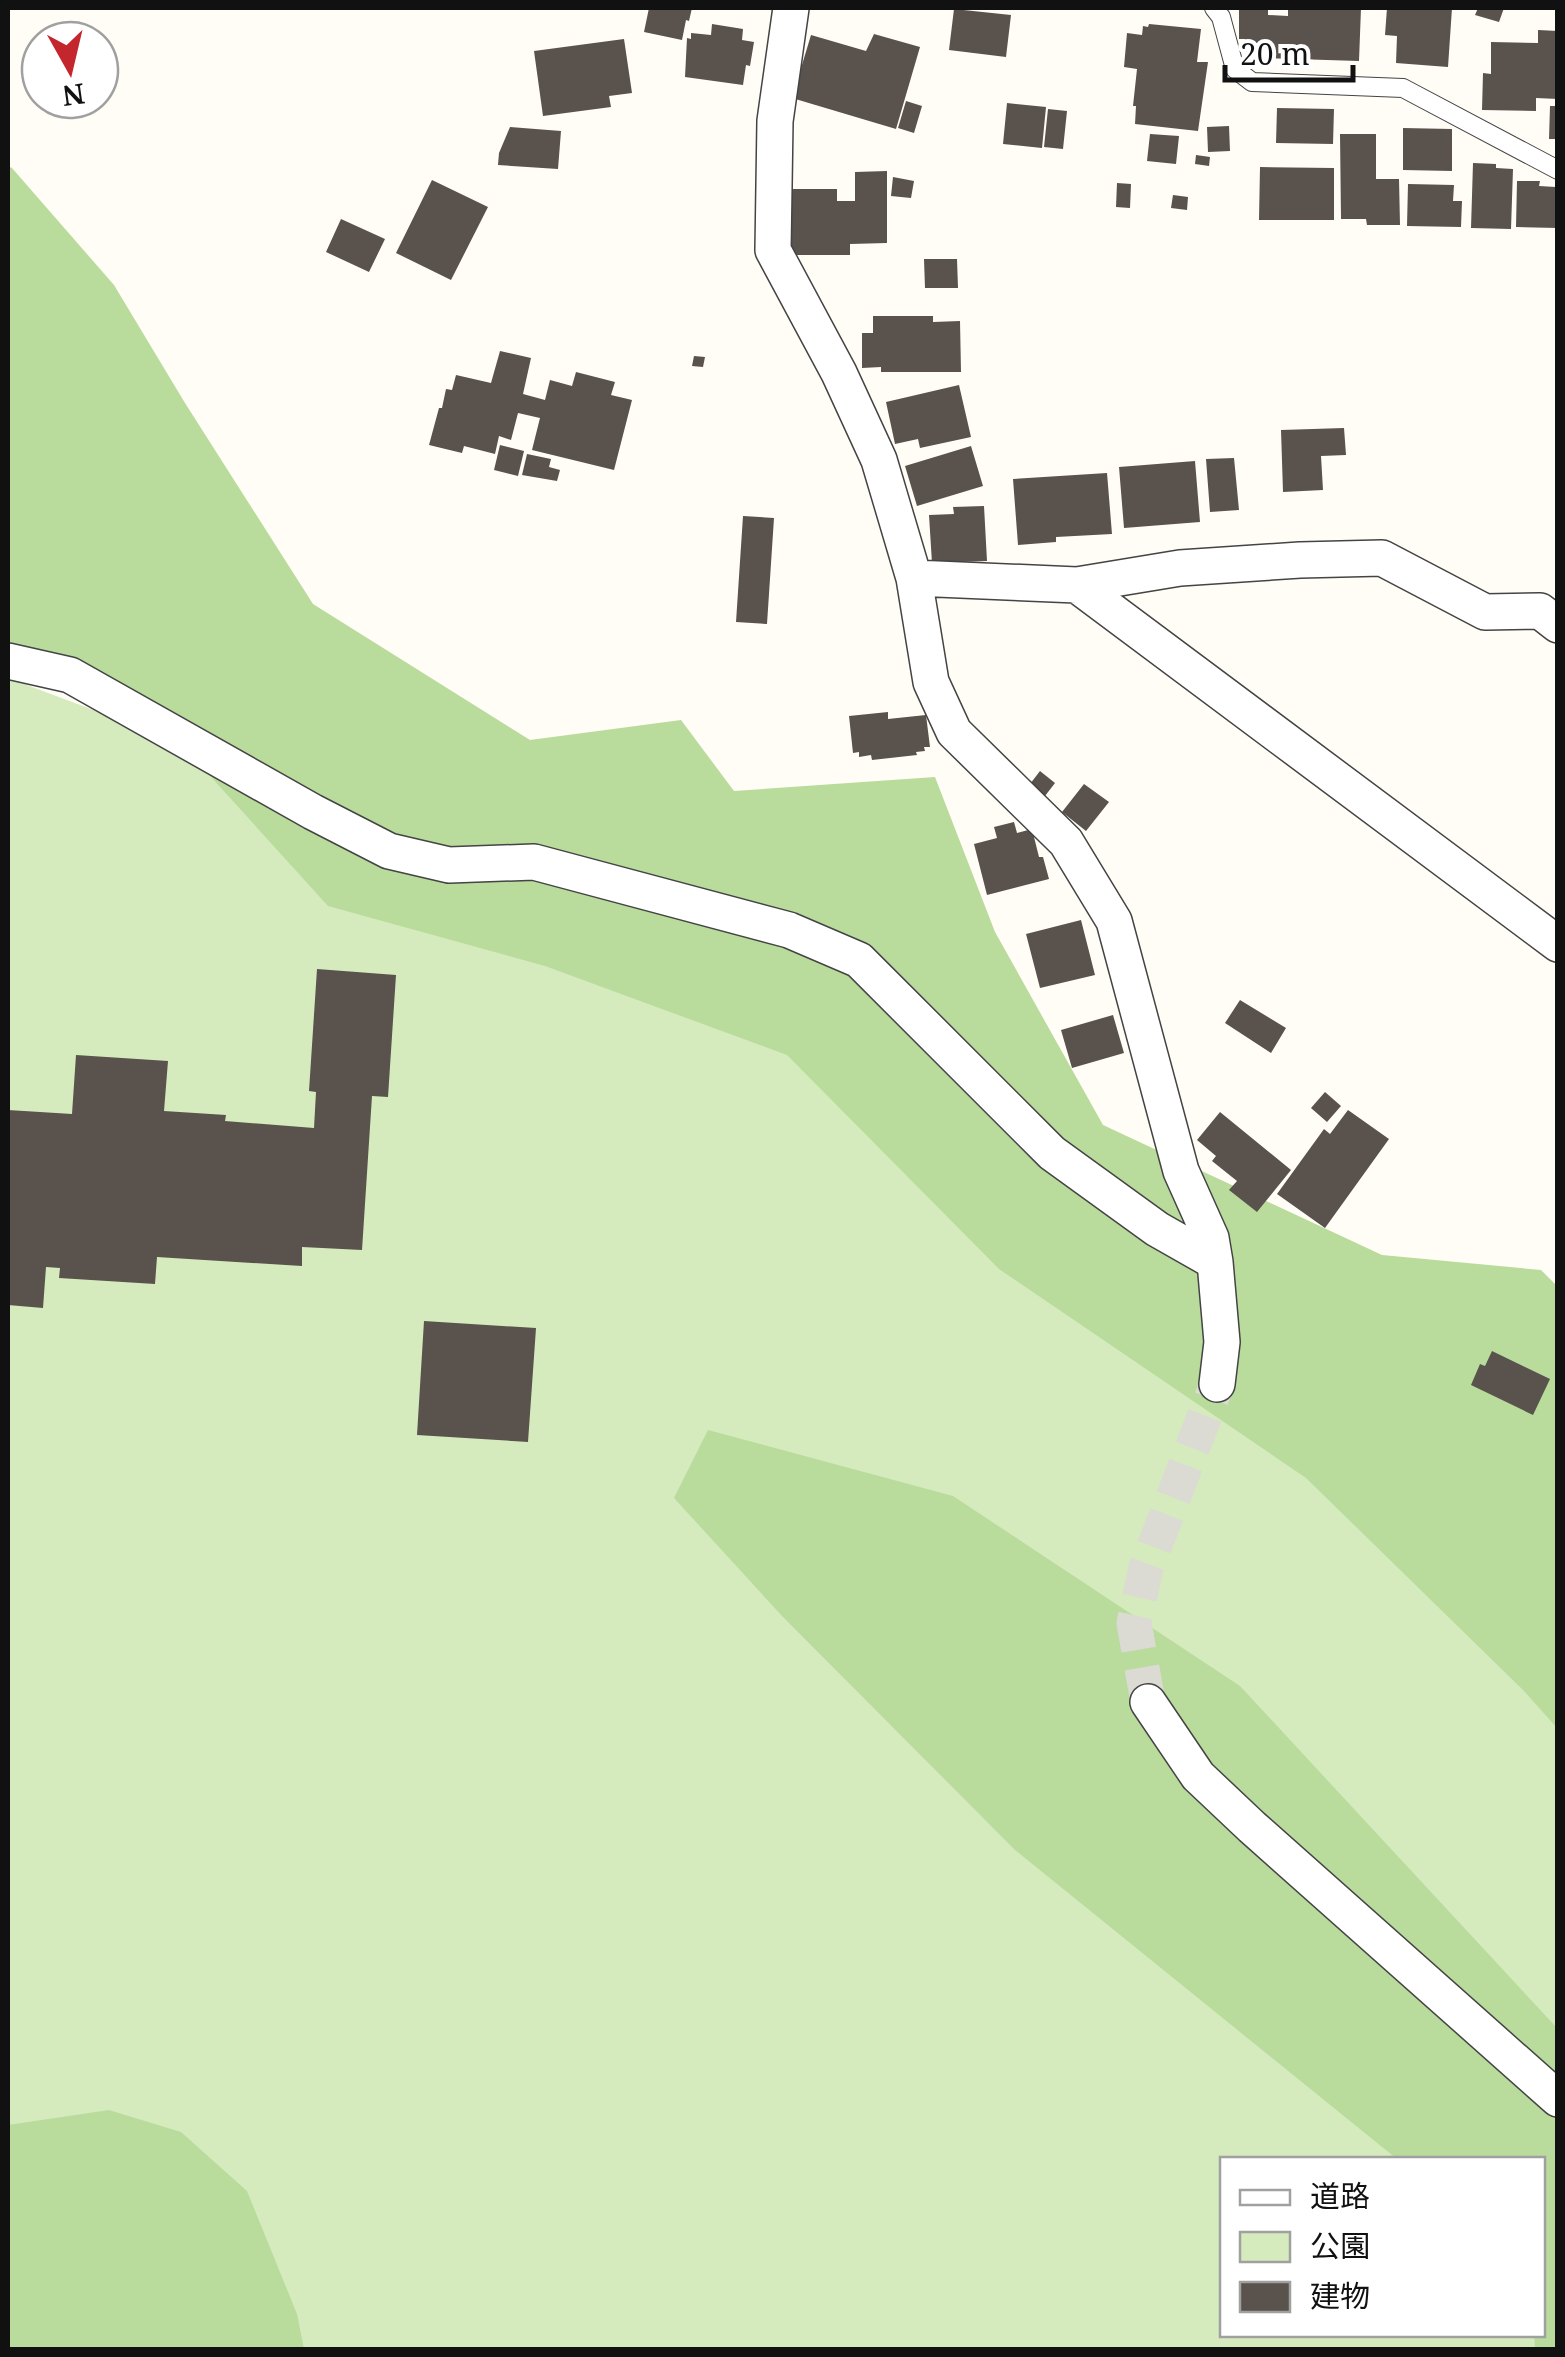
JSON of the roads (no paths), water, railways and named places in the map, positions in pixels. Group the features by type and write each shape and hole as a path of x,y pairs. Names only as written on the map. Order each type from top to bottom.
{"street":[{"path":"791,8 775,121 773,250 839,374 879,460 914,578 932,682 954,732 1066,842 1114,922 1180,1171 1211,1238 1222,1342 1217,1384"},
{"path":"914,578 1077,585 1180,568 1382,558 1486,612 1540,611 1558,625"},
{"path":"1077,585 1558,944"},
{"path":"8,660 70,675 313,812 390,850 449,865 534,862 789,930 859,960 1052,1153 1158,1229 1215,1262"},
{"path":"1148,1702 1198,1776 1558,2099"}],"lane":[{"path":"1214,8 1221,18 1235,69 1252,82 1403,88 1558,170"}],"tunnel":[{"path":"1148,1702 1134,1623 1146,1568 1217,1384"}]}
